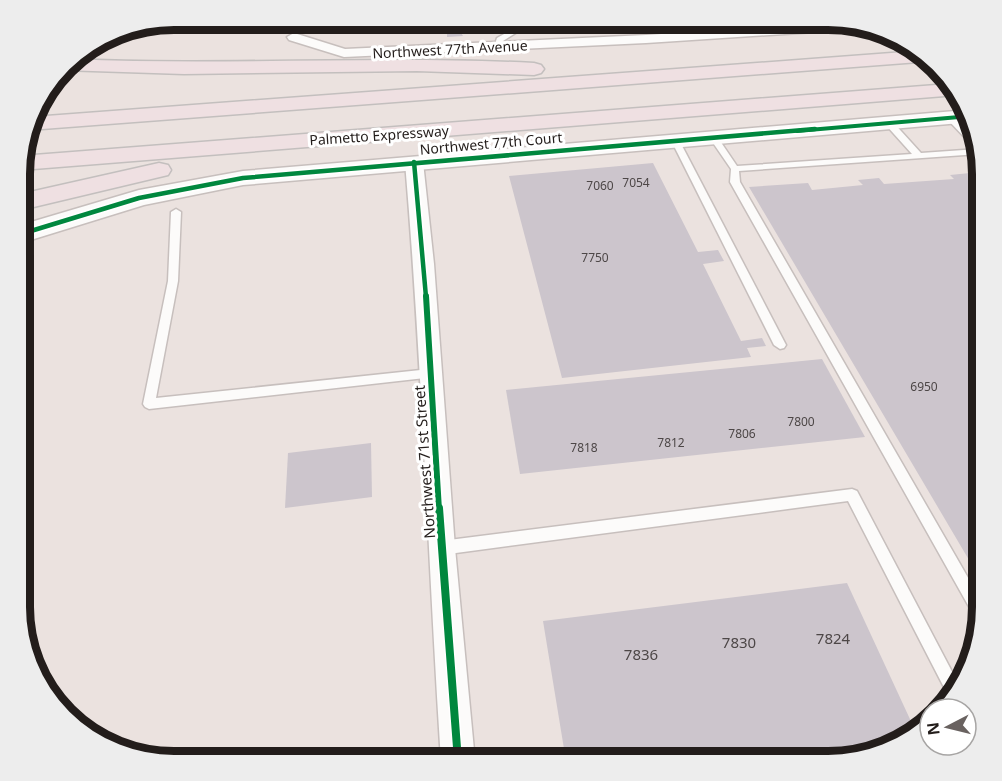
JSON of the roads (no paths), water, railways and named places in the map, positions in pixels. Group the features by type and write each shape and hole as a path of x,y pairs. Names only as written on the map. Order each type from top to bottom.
{"highway":[{"path":"46,108 896,47"},
{"path":"40,123 912,57"},
{"path":"80,65 188,69 474,65 572,71"},
{"path":"33,145 932,75"},
{"name":"Palmetto Expressway","path":"31,162 945,91"},
{"path":"30,200 126,176 209,160 379,134"}],"street":[{"path":"640,30 646,39"},
{"name":"Northwest 77th Avenue","path":"294,37 344,53 646,39 742,30"},
{"name":"Northwest 77th Court","path":"30,231 106,207 197,185 266,175 960,117"},
{"name":"Northwest 71st Street","path":"414,162 424,264 441,549 457,751"}],"lane":[{"path":"498,47 500,40 515,30"},
{"path":"888,122 919,157"},
{"path":"713,136 735,169 735,183 972,598"},
{"path":"675,140 780,345"},
{"path":"735,169 970,153"},
{"path":"176,212 173,280 149,404 430,374"},
{"path":"441,549 852,495 949,684"}]}
